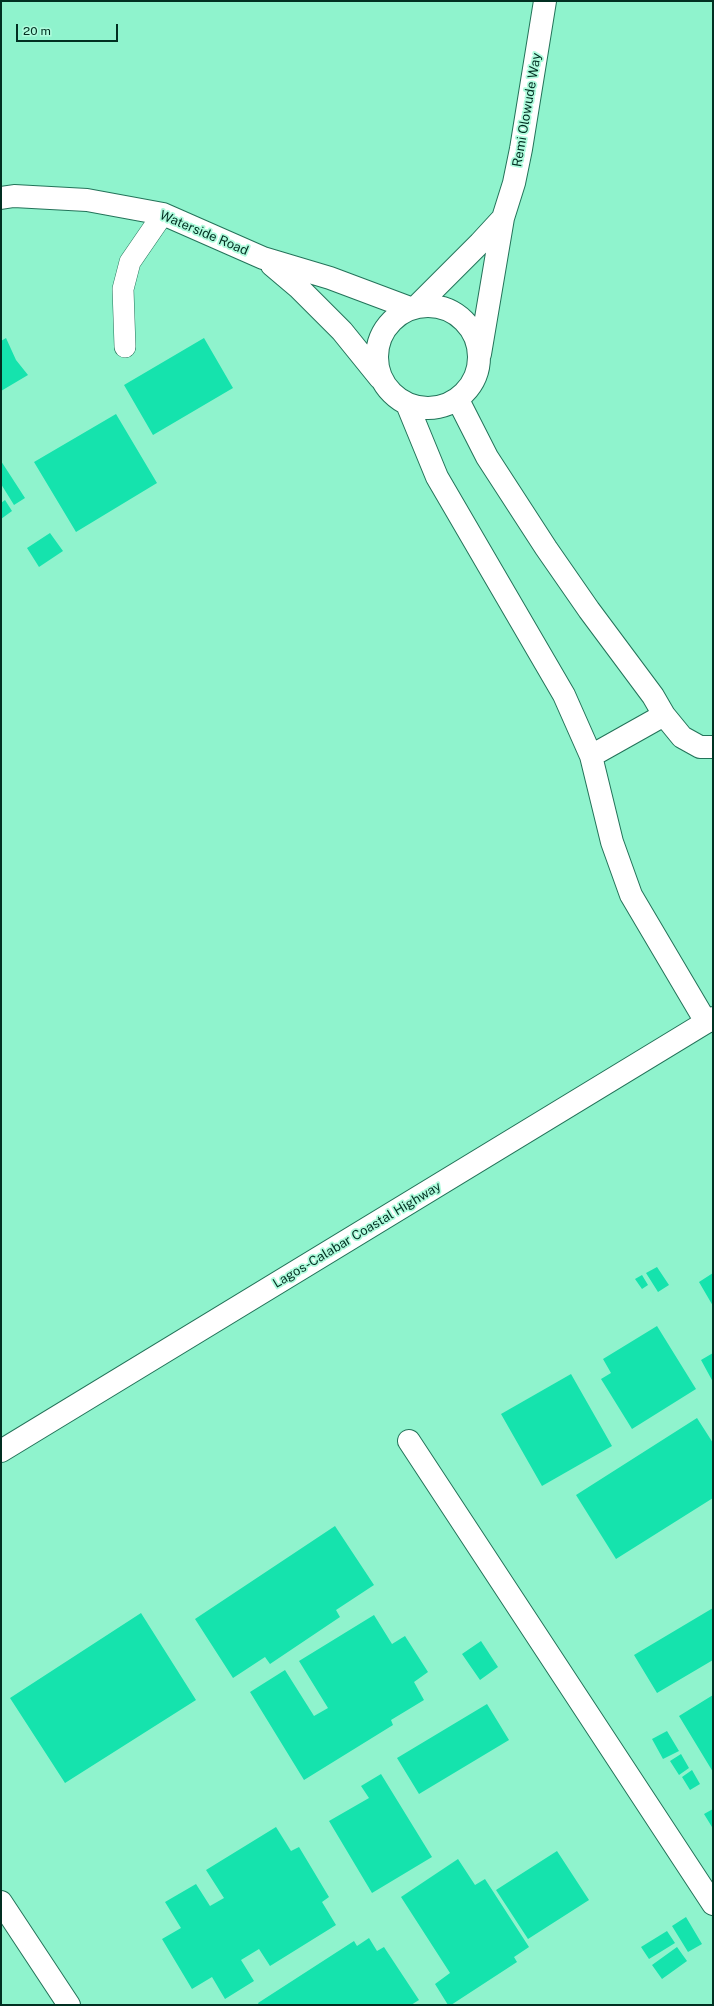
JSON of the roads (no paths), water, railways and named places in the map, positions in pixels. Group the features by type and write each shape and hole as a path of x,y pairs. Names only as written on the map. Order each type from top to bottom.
{"main road":[{"name":"Remi Olowude Way","path":"480,354 503,218 514,182 521,149 545,1"},
{"name":"Waterside Road","path":"1,198 14,196 87,200 163,214 263,258 330,278 414,307"},
{"name":"Remi Olowude Way","path":"414,307 480,243 503,218"},
{"name":"Waterside Road","path":"263,258 298,287 342,331 382,380"},
{"path":"414,307 446,308 466,322 476,336 480,354 478,372 470,388 458,400 442,408 424,409 407,404 392,394 382,380 377,363 378,345 386,328 394,319 414,307"},
{"path":"458,400 487,458 537,535 589,610 653,696 664,714 682,736 700,747 713,747"},
{"path":"407,404 438,477 564,695 591,756 612,842 630,895 710,1020"},
{"path":"591,756 664,714"},
{"name":"Lagos-Calabar Coastal Highway","path":"1,1451 710,1020"},
{"path":"410,1441 713,1904"},
{"path":"1,1902 68,2005"}],"lane":[{"path":"125,347 123,289 130,262 163,214"}]}
